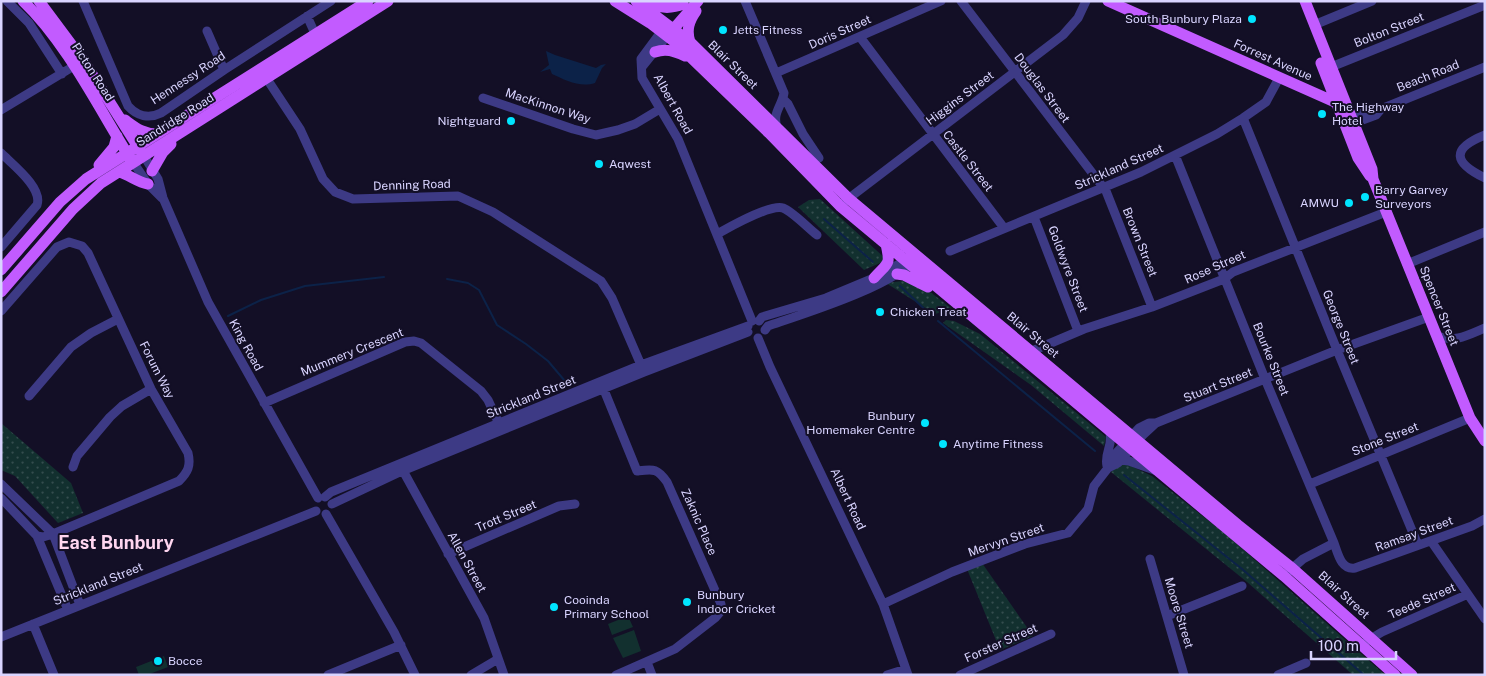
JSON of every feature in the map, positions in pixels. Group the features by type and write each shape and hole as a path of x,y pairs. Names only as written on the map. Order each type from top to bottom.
{"main road":[{"name":"Picton Road","path":"23,1 79,64 119,116 137,146 138,159"},
{"name":"Picton Road","path":"39,1 79,64 127,152 138,159"},
{"name":"Sandridge Road","path":"1,292 81,200 101,183 176,136 264,74 318,39 368,1"},
{"name":"Sandridge Road","path":"318,39 388,1"},
{"path":"615,1 667,30"},
{"path":"636,1 667,30"},
{"path":"644,1 652,6 668,8 684,3"},
{"path":"667,30 698,1"},
{"path":"690,42 687,34 689,23 703,1"},
{"name":"Forrest Avenue","path":"1108,1 1182,35 1204,49 1278,81 1332,109 1348,120"},
{"name":"Spencer Street","path":"1297,1 1348,120 1372,169 1373,179 1470,418 1485,441"},
{"name":"Spencer Street","path":"1305,1 1329,72 1337,103"},
{"path":"667,30 684,3"},
{"name":"Blair Street","path":"667,30 690,42 764,115 773,130 840,206 1028,355 1110,432 1131,442 1157,472 1288,572 1394,675"},
{"name":"Blair Street","path":"667,30 693,60 848,198 940,290 1028,355 1048,365 1131,442 1371,639 1412,675"},
{"path":"655,52 671,50 693,60"},
{"path":"1293,83 1302,82 1319,88 1324,84 1329,72"},
{"name":"Sandridge Road","path":"1,270 60,202 86,179 157,134 264,74"},
{"name":"Forrest Avenue","path":"1278,81 1293,83 1337,103 1348,120"},
{"path":"119,116 143,133 157,134"},
{"path":"86,179 109,154 115,145 117,136"},
{"path":"152,171 163,152 176,136"},
{"path":"119,172 139,182 148,184"},
{"path":"874,278 888,264 886,244"},
{"path":"897,274 930,288 940,290"}],"street":[{"path":"7,1 29,23 62,74"},
{"name":"Hennessy Road","path":"83,1 126,102 137,114 150,117 158,115 331,1"},
{"path":"745,1 776,73 782,99 788,104 818,158"},
{"name":"Doris Street","path":"776,73 940,1"},
{"name":"Douglas Street","path":"961,1 1104,188"},
{"name":"Higgins Street","path":"840,206 1071,27 1086,1"},
{"path":"1314,25 1372,1"},
{"name":"Bolton Street","path":"1329,72 1485,5"},
{"path":"307,16 318,39"},
{"name":"Albert Road","path":"642,67 655,52 667,30"},
{"name":"Albert Road","path":"667,30 642,59 644,83 678,139 752,325 764,326 765,330"},
{"path":"207,31 224,70"},
{"name":"Castle Street","path":"860,37 1004,228"},
{"path":"1,110 79,64"},
{"name":"Beach Road","path":"1348,120 1373,108 1381,109 1485,67"},
{"name":"Denning Road","path":"264,74 300,129 323,179 336,192 353,199 458,196 494,212 601,281 612,298 642,369"},
{"name":"Strickland Street","path":"950,251 1104,188 1217,134 1266,102 1278,81"},
{"name":"MacKinnon Way","path":"483,98 596,135 611,133 660,109"},
{"path":"764,115 782,99"},
{"path":"773,130 776,110 782,99"},
{"name":"George Street","path":"1243,118 1336,350 1418,545"},
{"path":"1485,135 1470,141 1463,148 1461,157 1462,163 1468,170 1485,178"},
{"path":"1,153 35,188 39,201 37,206 1,247"},
{"name":"Bourke Street","path":"1175,155 1224,279 1334,543 1343,564 1350,569"},
{"name":"King Road","path":"138,159 158,179 163,198 208,302 264,403 321,497"},
{"name":"King Road","path":"138,159 148,184 163,198"},
{"name":"Brown Street","path":"1104,188 1152,307"},
{"path":"717,234 744,219 778,208 786,210 817,235"},
{"name":"Rose Street","path":"1028,355 1078,331 1152,307 1224,279 1233,272 1386,212"},
{"name":"Goldwyre Street","path":"1034,217 1078,331"},
{"path":"1407,264 1485,232"},
{"name":"Forum Way","path":"1,311 57,247 69,242 82,246 88,253 152,390 188,454 190,463 186,474 179,481 53,534"},
{"path":"752,325 752,337 758,338 764,334 768,326 829,305 897,274 910,260"},
{"name":"Strickland Street","path":"321,497 401,468 752,325 762,317 826,298 874,278 910,260"},
{"name":"Stuart Street","path":"1131,442 1139,428 1149,423 1156,423 1336,350 1429,317"},
{"path":"29,396 70,347 91,333 118,319"},
{"path":"1437,336 1456,340 1485,328"},
{"name":"Albert Road","path":"758,338 883,604 907,672"},
{"path":"1446,360 1449,349 1456,340"},
{"name":"Mummery Crescent","path":"264,403 405,342 414,341 421,343 480,391 488,400 501,427"},
{"path":"1048,365 1046,355 1052,342"},
{"name":"Zaknic Place","path":"602,386 637,472 653,469 660,472 667,482 721,604 721,611 715,618 684,643 647,662"},
{"path":"73,467 77,456 110,417 122,406 152,390"},
{"name":"Stone Street","path":"1310,484 1470,418"},
{"name":"Mervyn Street","path":"1108,468 1106,458 1111,444 1110,432"},
{"name":"Mervyn Street","path":"1108,468 1120,460 1131,442"},
{"name":"Mervyn Street","path":"883,604 952,572 1025,544 1068,533 1088,509 1094,486 1108,468 1112,458 1131,442"},
{"path":"1120,460 1129,461 1157,472"},
{"name":"Strickland Street","path":"332,504 401,468"},
{"name":"Allen Street","path":"401,468 484,618 504,675"},
{"path":"1,484 53,534 80,605"},
{"path":"1,484 25,511 28,524"},
{"path":"321,497 330,500 332,504 331,509 326,514 316,511 314,504 321,497"},
{"path":"1,498 38,536 68,610"},
{"name":"Trott Street","path":"448,554 560,506 575,504"},
{"name":"Strickland Street","path":"1,637 316,511"},
{"path":"326,514 401,645 414,675"},
{"name":"Ramsay Street","path":"1350,569 1472,526 1485,519"},
{"path":"28,524 42,523"},
{"path":"38,536 43,537 53,534"},
{"path":"46,555 45,541 53,534"},
{"path":"1431,541 1466,595 1485,619"},
{"path":"1288,572 1307,557 1334,543"},
{"name":"Moore Street","path":"1150,559 1184,675"},
{"path":"1167,616 1242,586"},
{"name":"Teede Street","path":"1361,645 1382,632 1466,595"},
{"path":"33,624 54,675"},
{"name":"Forster Street","path":"960,675 1051,634"},
{"path":"328,675 401,645"},
{"path":"471,675 498,659"},
{"path":"616,675 647,662 652,675"},
{"path":"1278,675 1306,664"},
{"path":"887,675 907,672"}],"green space":[{"path":"820,199 887,260 864,270 798,207 809,200"},
{"path":"903,281 921,285 955,311 935,314 886,283"},
{"path":"946,320 954,321 980,334 1106,437 1104,446 1031,385 943,323"},
{"path":"1,423 71,483 83,513 58,523 15,476 1,470"},
{"path":"1119,464 1127,464 1152,476 1229,537 1385,675 1353,675 1247,582 1111,472"},
{"path":"982,563 1033,636 1000,650 967,569"},
{"path":"628,616 633,627 612,635 608,624"},
{"path":"634,630 641,651 623,658 613,638"},
{"name":"Bocce","path":"164,656 168,667 147,675 139,675 136,667"}],"water":[{"path":"546,51 596,68 606,64 595,83 578,84 552,74 550,69 540,72 549,65"}],"waterway":[{"path":"824,219 873,262"},
{"path":"228,316 261,300 305,286 384,277"},
{"path":"447,279 468,283 479,290 497,325 548,361 570,387"},
{"path":"900,286 933,317"},
{"path":"938,321 1095,451"},
{"path":"1124,475 1242,569 1364,675"}],"place":[{"name":"South Bunbury Plaza","path":"1252,19"},
{"name":"Jetts Fitness","path":"723,30"},
{"name":"The Highway Hotel","path":"1322,114"},
{"name":"Nightguard","path":"511,121"},
{"name":"Aqwest","path":"599,164"},
{"name":"Barry Garvey Surveyors","path":"1365,197"},
{"name":"AMWU","path":"1349,203"},
{"name":"Chicken Treat","path":"880,312"},
{"name":"Bunbury Homemaker Centre","path":"925,423"},
{"name":"Anytime Fitness","path":"943,444"},
{"name":"Bunbury Indoor Cricket","path":"687,602"},
{"name":"Cooinda Primary School","path":"554,607"},
{"name":"Bocce","path":"158,661"}],"district":[{"name":"East Bunbury","path":"116,543"}]}
